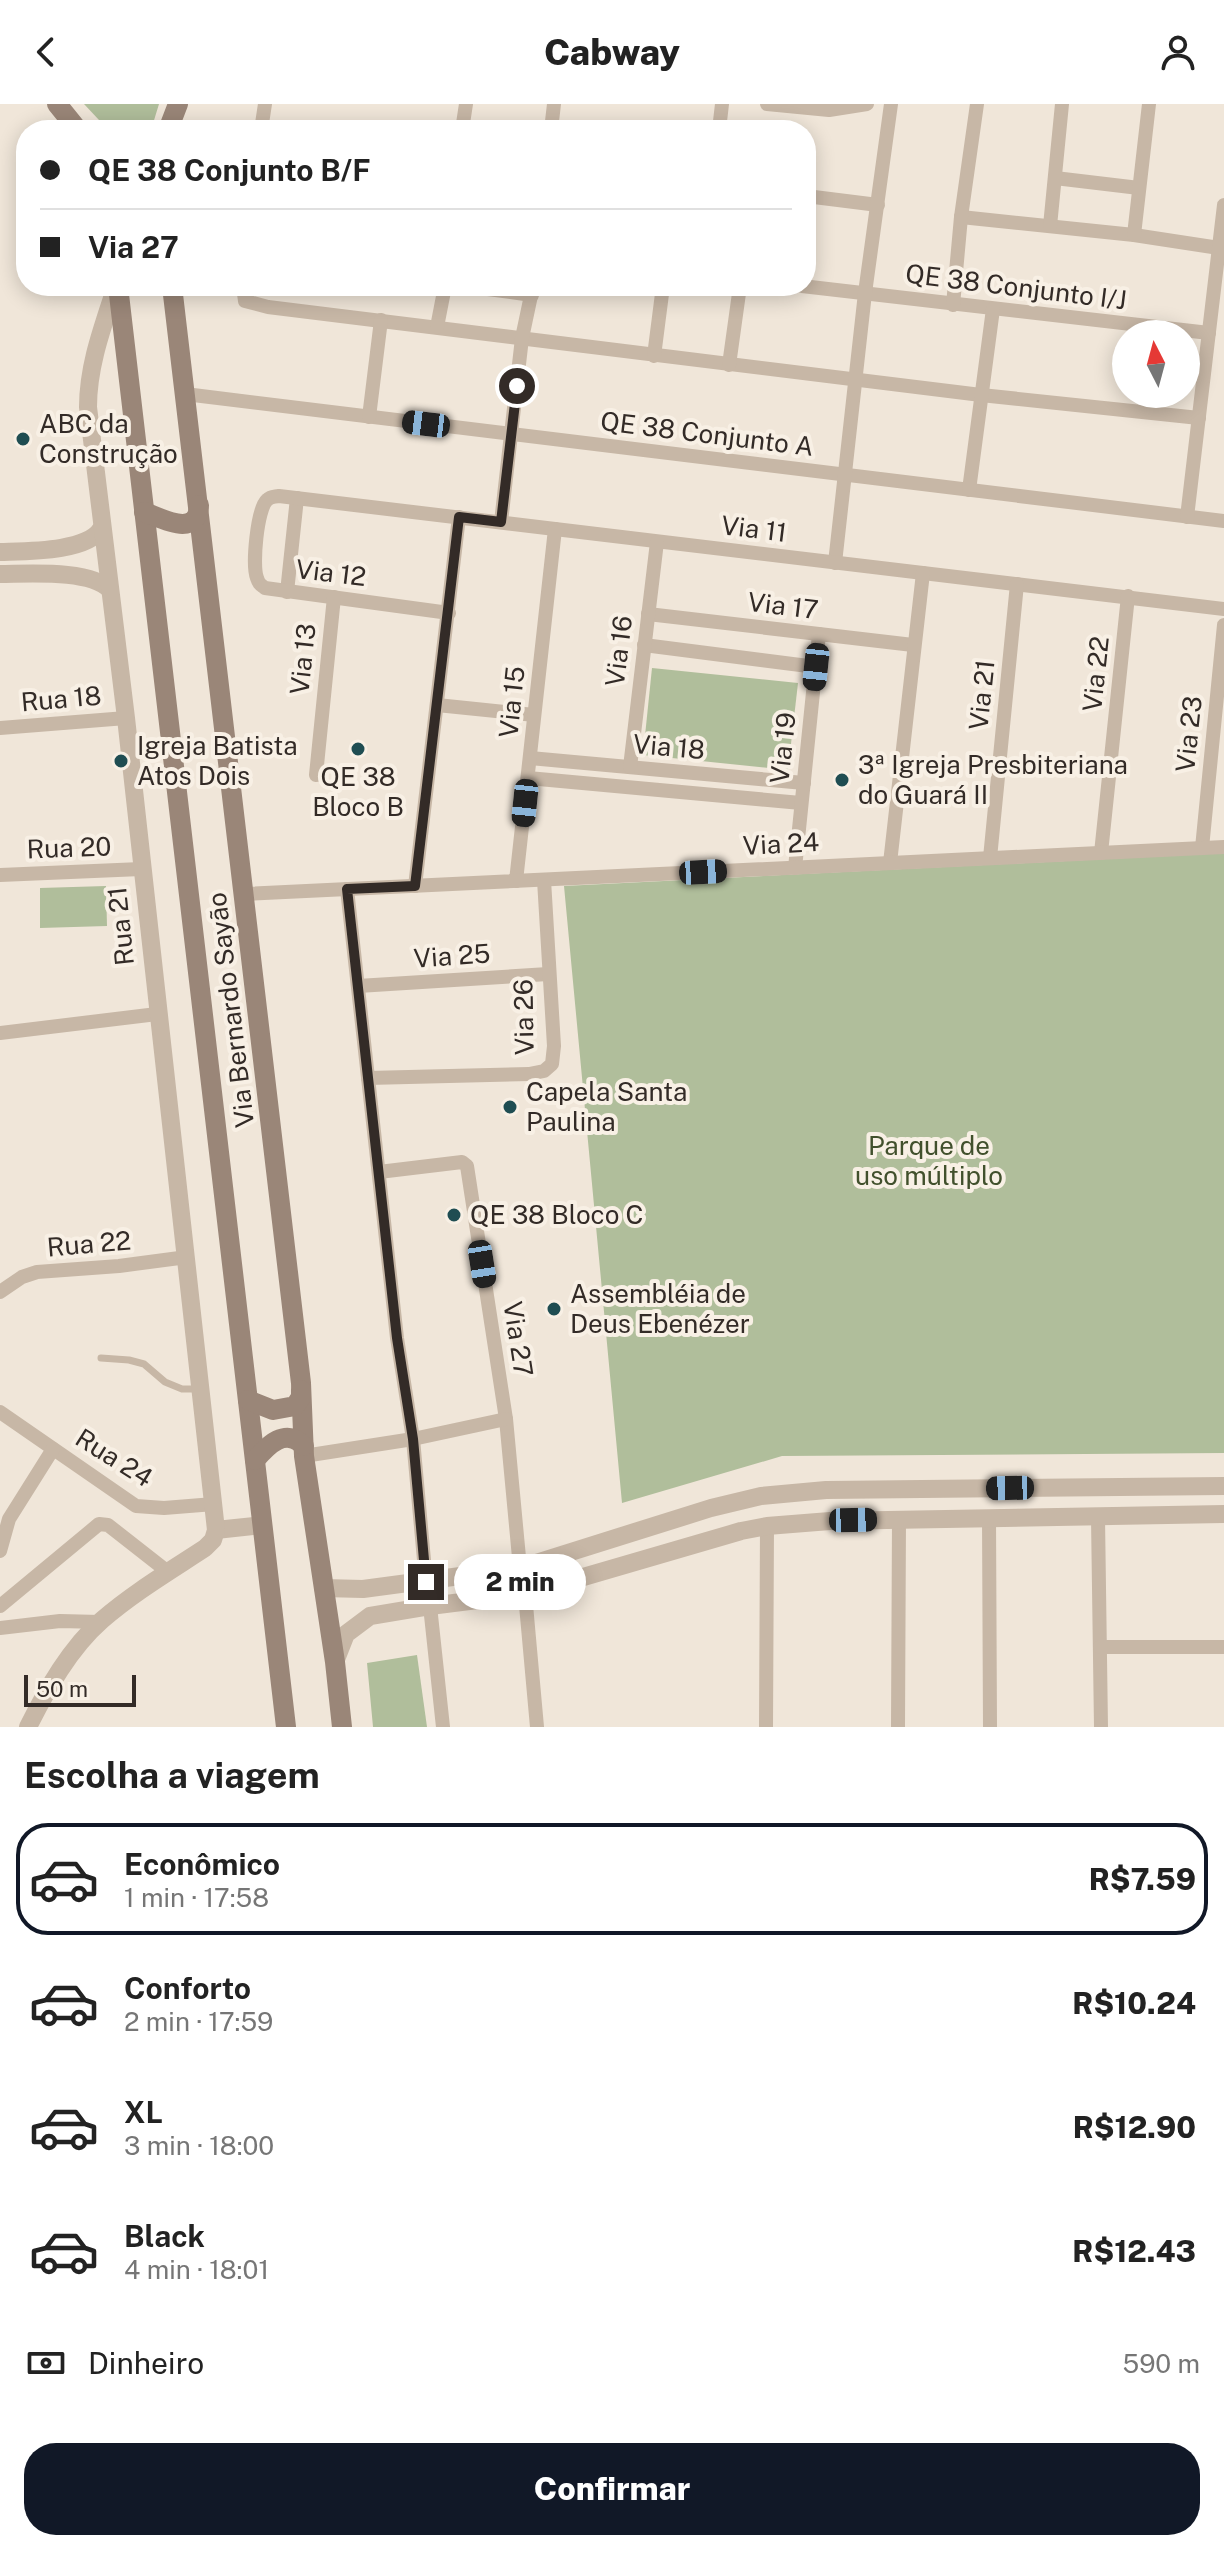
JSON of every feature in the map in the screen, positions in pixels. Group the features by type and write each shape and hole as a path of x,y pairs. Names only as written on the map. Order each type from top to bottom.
{"main road":[{"path":"57,104 70,120"},
{"name":"Via Bernardo Sayão","path":"119,296 286,1727"},
{"name":"Via Bernardo Sayão","path":"173,296 301,1383 304,1451 342,1727"},
{"path":"144,512 166,522 189,523 199,512 199,505"},
{"path":"248,1400 273,1410 291,1408 301,1397 301,1383"},
{"path":"255,1460 272,1441 281,1438 290,1437 304,1451"}],"street":[{"path":"775,104 829,110 867,104"},
{"path":"835,563 865,293 891,104"},
{"path":"953,305 961,217 977,104"},
{"path":"1050,226 1062,104"},
{"path":"1134,235 1149,104"},
{"path":"1055,178 1139,188"},
{"path":"816,197 878,205"},
{"path":"1187,517 1224,205"},
{"path":"961,217 1134,235 1219,248"},
{"name":"QE 38 Conjunto I/J","path":"816,288 1209,333"},
{"name":"Rua 21","path":"113,296 97,342 88,407 126,718 216,1530"},
{"path":"244,296 245,301 254,305 729,365 1199,418"},
{"path":"437,327 443,296"},
{"path":"501,522 522,338 532,296"},
{"path":"654,356 662,296"},
{"path":"729,365 739,296"},
{"path":"969,490 993,309"},
{"path":"369,417 381,320"},
{"path":"97,342 123,325"},
{"name":"QE 38 Conjunto A","path":"185,394 1224,521"},
{"name":"Via 11","path":"279,496 1224,609"},
{"name":"Via 12","path":"279,496 268,499 261,510 255,571 265,588 449,613"},
{"path":"287,592 297,498"},
{"path":"415,886 459,517"},
{"path":"0,552 83,544 97,536 101,529"},
{"name":"Via 15","path":"516,881 555,529"},
{"name":"Via 16","path":"630,767 657,542"},
{"path":"890,863 923,573"},
{"path":"0,574 75,576 104,584 110,590"},
{"name":"Via 21","path":"990,858 1017,584"},
{"name":"Via 22","path":"1101,853 1128,596"},
{"name":"Via 13","path":"316,775 334,597"},
{"name":"Via 17","path":"648,614 913,645"},
{"name":"Via 23","path":"1202,848 1224,625"},
{"name":"Via 19","path":"795,868 819,634"},
{"path":"644,645 816,667"},
{"path":"437,705 534,715"},
{"name":"Rua 18","path":"0,728 126,718"},
{"name":"Via 18","path":"530,758 804,783"},
{"name":"Via 18","path":"528,778 801,803"},
{"name":"Via 24","path":"244,894 1224,847"},
{"name":"Rua 20","path":"0,875 141,869"},
{"name":"Via 26","path":"368,1078 529,1074 544,1071 552,1064 544,880"},
{"path":"347,889 397,1338 413,1439 426,1582"},
{"name":"Via 25","path":"358,986 548,974"},
{"path":"0,1033 157,1014"},
{"name":"Via 27","path":"379,1172 462,1162 467,1166 506,1419 520,1568"},
{"name":"Rua 22","path":"0,1292 22,1277 37,1272 187,1257"},
{"name":"Rua 24","path":"0,1412 136,1506 164,1508 214,1504"},
{"path":"304,1451 413,1439 506,1419"},
{"path":"0,1551 9,1519 53,1449"},
{"path":"323,1588 363,1589 520,1568 711,1508 761,1496 826,1490 1224,1486"},
{"path":"335,1662 346,1634 370,1616 525,1594 717,1536 767,1526 899,1519 1224,1514"},
{"path":"989,1518 990,1727"},
{"path":"1098,1518 1101,1727"},
{"path":"898,1727 899,1519"},
{"path":"0,1606 99,1524 108,1525 168,1572"},
{"path":"28,1727 69,1657 100,1622 205,1548 213,1540 216,1530 263,1525"},
{"path":"766,1727 767,1526"},
{"path":"650,1528 652,1542 660,1553"},
{"path":"627,1535 636,1561"},
{"path":"525,1594 537,1727"},
{"path":"430,1606 443,1727"},
{"path":"0,1628 60,1621 100,1622"},
{"path":"1100,1647 1224,1647"}],"lane":[{"path":"101,1358 144,1364 165,1382 182,1389 201,1389"}],"green space":[{"path":"84,104 159,104 154,120 99,120"},
{"path":"652,668 798,683 788,770 643,755"},
{"name":"Parque de uso múltiplo","path":"1224,853 1224,1453 782,1456 622,1503 564,886"},
{"path":"106,886 107,926 40,928 40,888"},
{"path":"417,1655 427,1727 373,1727 367,1663"}],"place":[{"name":"ABC da Construção","path":"23,439"},
{"name":"QE 38 Bloco B","path":"358,749"},
{"name":"Igreja Batista Atos Dois","path":"121,761"},
{"name":"3ª Igreja Presbiteriana do Guará II","path":"842,780"},
{"name":"Capela Santa Paulina","path":"510,1107"},
{"name":"QE 38 Bloco C","path":"454,1215"},
{"name":"Assembléia de Deus Ebenézer","path":"554,1309"}],"route":[{"path":"426,1582 413,1439 397,1338 347,889 415,886 459,517 501,522 517,386"}]}
